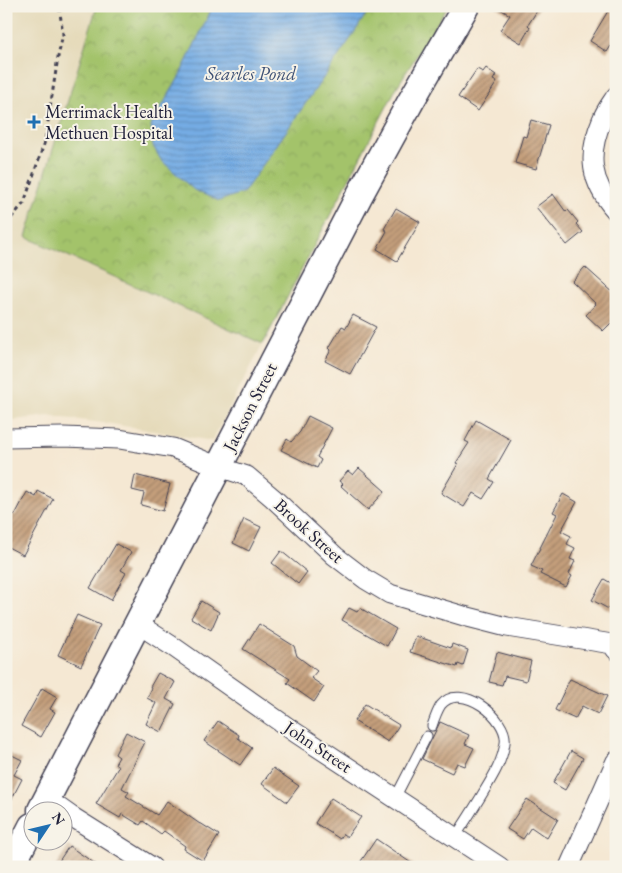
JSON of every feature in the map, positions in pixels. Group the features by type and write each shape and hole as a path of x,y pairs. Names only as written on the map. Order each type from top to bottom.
{"main road":[{"name":"Jackson Street","path":"47,800 359,196 466,6"},
{"path":"11,867 22,846"}],"street":[{"path":"616,96 602,118 594,143 592,167 600,188 616,211"},
{"name":"Brook Street","path":"6,438 63,437 119,439 173,448 219,467 248,476 335,556 364,580 390,594 507,627 614,646"},
{"name":"John Street","path":"138,624 296,733 500,867"},
{"path":"569,867 616,761"},
{"path":"72,816 152,867"}],"lane":[{"path":"432,726 442,705 447,700 460,697 478,704 496,717 506,735 497,770 455,837"},
{"path":"395,798 427,736"}],"path":[{"path":"6,224 24,203 45,141 63,34 59,6"}],"shaded area":[{"name":"Merrimack Health Methuen Hospital","path":"6,6 97,6 27,237 263,344 212,441 112,424 48,416 6,421"}],"green space":[{"path":"97,6 448,6 397,87 263,344 26,237"}],"water":[{"name":"Searles Pond","path":"213,6 371,6 351,38 244,192 219,201 194,190 161,160 153,146 151,125 178,79"}],"building":[{"path":"495,6 540,6 528,25 530,27 521,43 500,30 510,15"},
{"path":"611,6 616,6 616,38 607,52 590,41"},
{"path":"486,68 496,75 493,80 497,82 478,111 458,97 477,69 483,72"},
{"path":"531,120 549,125 536,169 515,163 523,136 526,137"},
{"path":"553,194 566,212 568,210 578,222 576,224 583,232 567,245 536,207"},
{"path":"396,208 420,222 397,261 377,249 387,231 384,229"},
{"path":"585,267 616,295 616,318 603,331 586,315 596,304 572,281"},
{"path":"353,315 376,327 350,374 325,361 331,350 329,348 342,326 346,328"},
{"path":"308,416 332,428 317,457 321,460 317,468 281,450 287,439 291,442 300,432"},
{"path":"476,420 511,440 489,479 494,482 483,499 473,493 464,507 441,493 458,464 456,463 469,443 465,441"},
{"path":"359,468 385,491 368,510 341,486 343,484 339,481 348,471 353,475"},
{"path":"135,475 170,484 163,511 141,505 144,493 132,490"},
{"path":"38,491 53,499 23,555 6,546 6,522 11,512 15,515 27,492 36,497"},
{"path":"563,494 577,502 561,531 571,536 567,544 575,548 570,559 575,561 569,574 572,576 566,587 540,574 542,571 531,566 557,514 553,512"},
{"path":"244,519 261,527 249,551 233,543"},
{"path":"116,544 131,552 121,570 126,573 111,600 90,588"},
{"path":"281,551 307,572 298,584 272,563"},
{"path":"604,579 616,586 616,613 592,600"},
{"path":"201,601 219,612 211,630 191,618"},
{"path":"349,608 357,612 360,608 396,629 387,646 342,620"},
{"path":"77,615 100,625 81,666 58,655"},
{"path":"259,624 294,646 297,656 317,671 311,678 324,687 314,702 287,683 290,679 243,649"},
{"path":"416,636 451,648 452,644 468,650 463,666 458,664 457,667 410,652"},
{"path":"497,652 531,661 526,681 505,676 502,685 489,682"},
{"path":"158,673 175,682 166,699 175,704 161,732 146,724 156,703 147,698 152,688 150,687"},
{"path":"570,679 607,696 598,714 582,706 575,719 555,710"},
{"path":"42,688 57,697 50,709 55,712 41,737 21,726"},
{"path":"365,704 399,725 388,742 354,721"},
{"path":"218,721 239,735 238,738 252,748 240,765 204,741"},
{"path":"440,722 469,735 465,744 474,748 465,766 457,763 452,773 422,759"},
{"path":"126,732 145,742 122,788 129,792 126,796 157,815 167,801 219,835 203,861 184,849 185,846 164,831 161,834 143,821 140,825 122,814 120,818 96,804 119,766 115,764 119,757 115,754"},
{"path":"571,751 583,758 565,790 553,783"},
{"path":"6,752 22,760 14,775 22,779 6,810"},
{"path":"273,768 299,786 287,802 262,784"},
{"path":"331,798 361,817 347,837 343,834 340,839 315,823"},
{"path":"527,799 558,819 547,838 531,827 523,839 507,829"},
{"path":"376,839 417,867 357,867"},
{"path":"72,848 100,867 55,867 66,850 72,850"}],"place":[{"name":"Merrimack Health Methuen Hospital","path":"34,122"}]}
